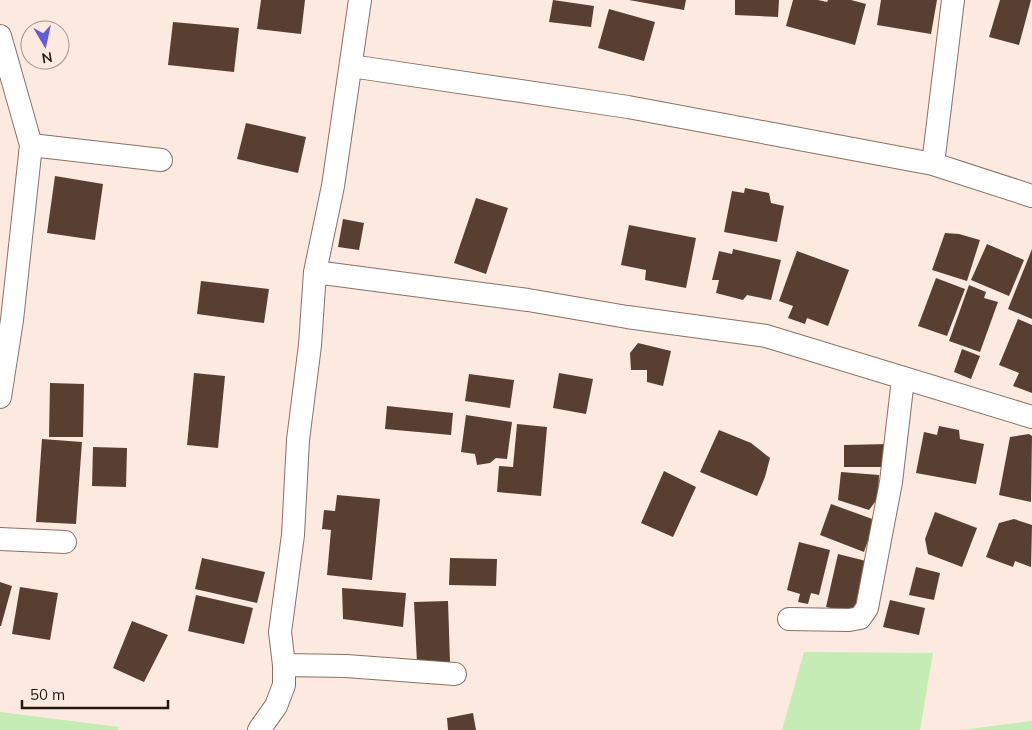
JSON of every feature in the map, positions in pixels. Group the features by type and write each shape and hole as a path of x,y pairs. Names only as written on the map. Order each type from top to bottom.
{"street":[{"path":"259,730 276,706 284,685 284,665 280,632 293,535 298,440 310,345 315,272 333,186 360,0"},
{"path":"933,164 953,0"},
{"path":"0,36 31,145 6,320 0,397"},
{"path":"351,66 628,107 933,164 1032,196"},
{"path":"31,145 161,160"},
{"path":"315,272 460,290 627,317 766,336 904,379 998,405 1032,417"},
{"path":"790,619 849,620 860,618 867,608 891,482 904,379"},
{"path":"0,539 66,542"},
{"path":"284,665 346,666 454,674"}],"green space":[{"path":"804,652 933,653 920,730 782,730"},
{"path":"0,712 119,727 118,730 0,730"},
{"path":"1032,721 1032,730 961,730"}],"building":[{"path":"261,0 305,0 301,34 257,29"},
{"path":"553,0 594,6 591,27 549,22"},
{"path":"629,0 686,0 684,10"},
{"path":"735,0 779,0 778,17 735,15"},
{"path":"793,0 827,2 828,0 851,0 866,4 855,45 786,26"},
{"path":"881,0 937,0 931,34 877,25"},
{"path":"1000,0 1031,0 1019,45 989,37"},
{"path":"609,9 655,22 644,61 598,48"},
{"path":"173,22 239,28 234,72 168,65"},
{"path":"246,123 306,137 298,173 237,159"},
{"path":"55,176 103,184 95,240 47,233"},
{"path":"745,188 769,193 771,203 784,206 777,242 724,232 732,191 744,193"},
{"path":"476,198 508,208 486,274 454,263"},
{"path":"343,219 364,223 359,250 338,247"},
{"path":"629,225 696,238 686,288 645,280 646,270 621,265"},
{"path":"945,233 959,234 980,240 967,281 932,270"},
{"path":"987,244 1024,260 1009,296 971,280"},
{"path":"733,249 781,260 771,300 747,295 743,300 716,293 719,280 712,280 719,251 732,254"},
{"path":"1032,249 1032,319 1008,309"},
{"path":"797,251 849,270 828,326 807,318 805,324 788,318 793,306 779,301"},
{"path":"936,278 965,289 947,336 918,326"},
{"path":"201,281 269,289 264,323 197,314"},
{"path":"969,285 986,292 984,298 998,302 980,352 949,341"},
{"path":"1018,319 1032,325 1032,393 1013,386 1019,373 999,365"},
{"path":"638,343 671,351 663,386 647,382 647,370 631,370 630,353"},
{"path":"962,349 980,356 971,379 954,372"},
{"path":"194,373 225,376 218,448 187,445"},
{"path":"559,373 593,379 586,414 553,408"},
{"path":"469,374 514,380 510,408 465,401"},
{"path":"50,383 84,384 83,437 49,437"},
{"path":"387,406 453,413 451,435 385,429"},
{"path":"466,415 512,422 507,459 496,458 490,463 477,465 475,454 461,452"},
{"path":"517,424 547,427 541,496 497,492 499,466 513,467"},
{"path":"939,426 959,430 960,439 984,444 976,484 916,473 924,432 937,435"},
{"path":"719,430 751,443 770,458 757,496 700,472"},
{"path":"1029,434 1032,436 1031,502 999,495 1010,437"},
{"path":"42,439 82,442 76,524 36,522"},
{"path":"889,444 889,467 844,467 844,445"},
{"path":"93,447 127,448 126,487 92,486"},
{"path":"664,471 696,487 673,537 641,523"},
{"path":"841,472 879,475 878,498 869,510 838,500"},
{"path":"337,495 380,499 372,580 327,575 331,530 322,529 324,510 335,511"},
{"path":"831,504 875,520 864,552 820,535"},
{"path":"935,512 977,528 962,567 928,554 925,539"},
{"path":"1014,519 1032,525 1031,567 1015,561 1013,567 986,557 999,523"},
{"path":"799,542 830,550 819,595 811,593 808,604 798,602 800,594 787,590"},
{"path":"838,554 866,561 854,613 826,607"},
{"path":"202,558 265,572 257,603 195,589"},
{"path":"450,558 497,559 496,586 449,585"},
{"path":"916,567 940,573 934,600 909,595"},
{"path":"0,582 12,586 1,626 0,626"},
{"path":"20,587 58,593 50,640 12,634"},
{"path":"342,588 406,593 403,627 343,619"},
{"path":"196,595 253,608 244,644 188,631"},
{"path":"890,600 925,608 919,635 883,627"},
{"path":"448,601 450,662 417,663 414,602"},
{"path":"132,621 168,635 144,682 113,668"},
{"path":"473,713 476,730 448,730 447,718"}]}
